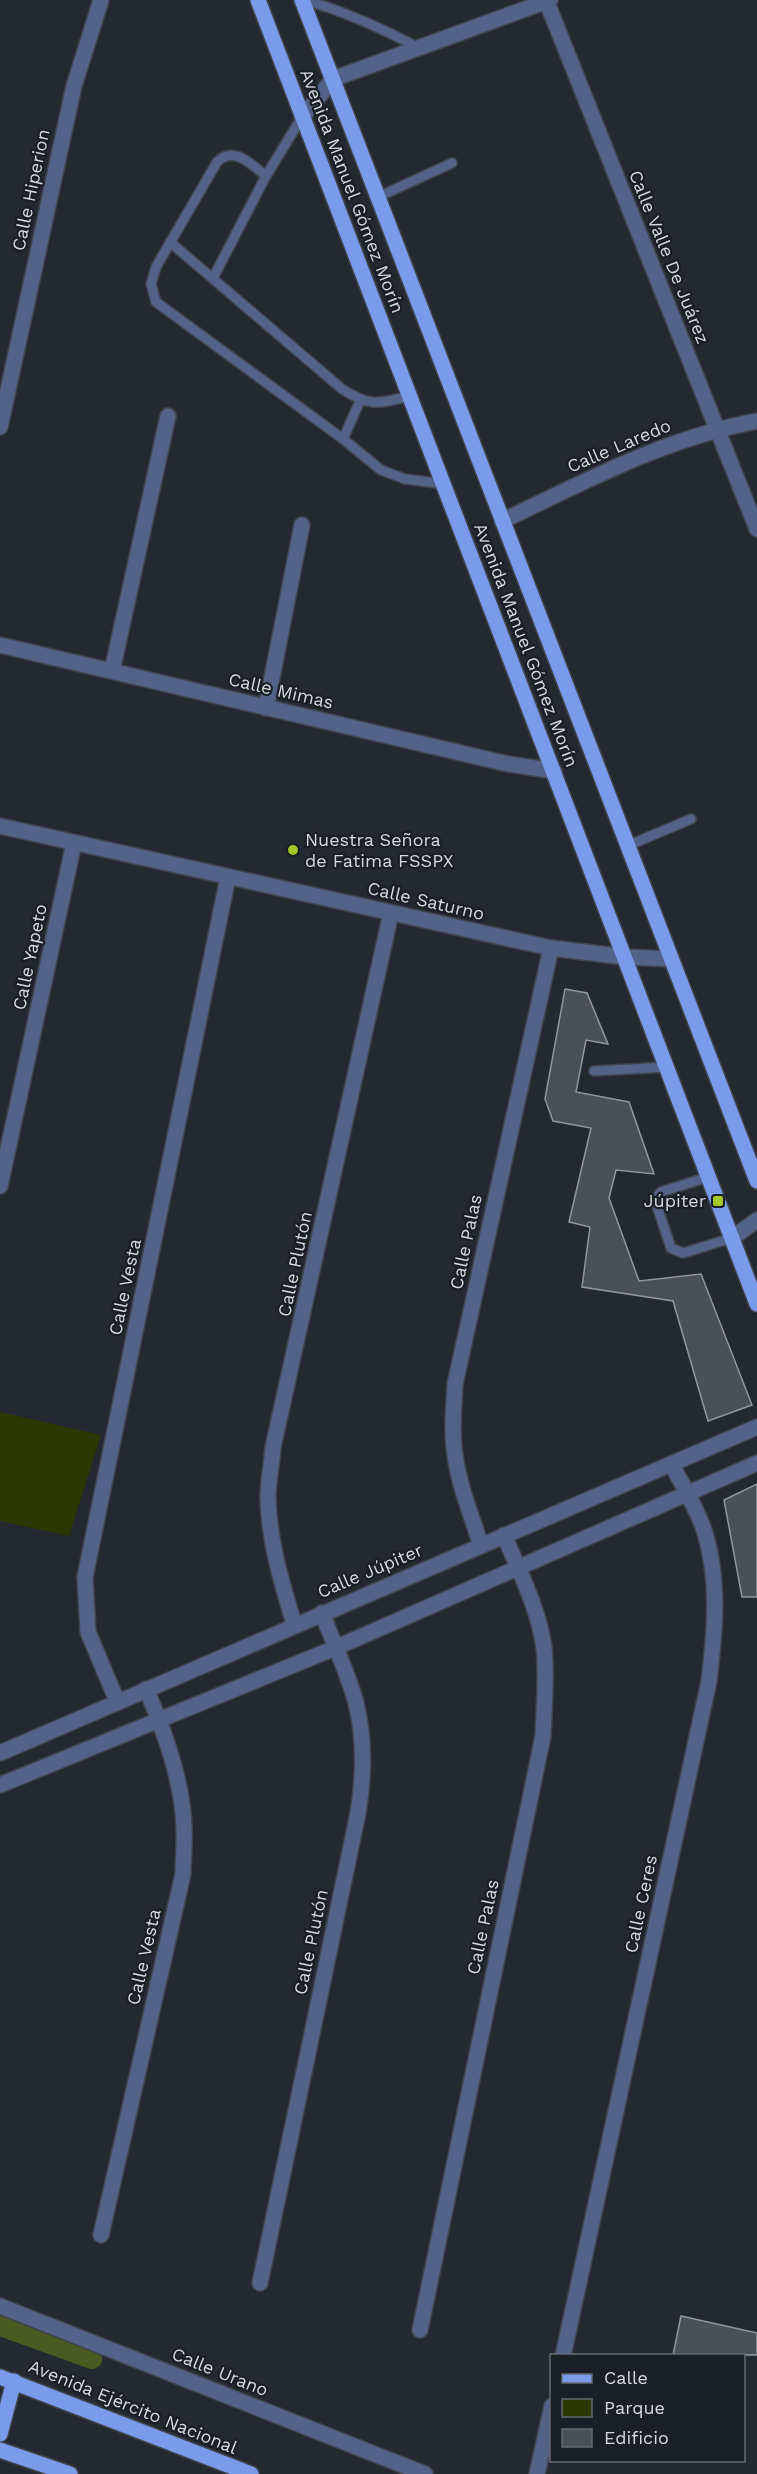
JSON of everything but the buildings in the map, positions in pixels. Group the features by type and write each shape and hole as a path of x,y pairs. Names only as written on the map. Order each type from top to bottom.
{"main road":[{"name":"Avenida Manuel Gómez Morín","path":"258,0 757,1304"},
{"name":"Avenida Manuel Gómez Morín","path":"303,0 757,1181"},
{"path":"0,2434 7,2379"},
{"name":"Avenida Ejército Nacional","path":"7,2379 251,2474"},
{"path":"0,2450 70,2474"}],"street":[{"name":"Calle Hiperion","path":"0,427 74,86 101,0"},
{"path":"302,117 333,79 548,0"},
{"name":"Calle Valle De Juárez","path":"548,0 757,529"},
{"path":"112,671 168,416"},
{"name":"Calle Laredo","path":"502,521 662,446 716,428 757,421"},
{"path":"266,708 302,525"},
{"name":"Calle Mimas","path":"0,645 508,764 554,771"},
{"name":"Calle Saturno","path":"0,826 551,948 625,957 671,959"},
{"name":"Calle Yapeto","path":"0,1186 74,843"},
{"name":"Calle Vesta","path":"117,1701 88,1632 85,1577 228,877"},
{"name":"Calle Plutón","path":"294,1624 277,1568 270,1528 268,1496 273,1447 392,913"},
{"name":"Calle Palas","path":"482,1545 465,1498 455,1455 453,1424 455,1384 551,948"},
{"path":"732,1238 757,1220"},
{"name":"Calle Júpiter","path":"0,1753 294,1624 757,1427"},
{"path":"0,1785 335,1648 757,1463"},
{"name":"Calle Ceres","path":"562,2354 709,1681 715,1630 715,1589 710,1555 704,1529 671,1464"},
{"name":"Calle Palas","path":"420,2330 543,1736 544,1648 537,1617 504,1535"},
{"name":"Calle Plutón","path":"260,2283 353,1837 363,1779 362,1740 356,1703 322,1613"},
{"name":"Calle Vesta","path":"101,2235 183,1874 184,1826 176,1774 160,1720 146,1689"},
{"name":"Calle Urano","path":"0,2306 425,2474"},
{"path":"537,2474 550,2415"}],"lane":[{"path":"303,0 331,7 381,28 417,47"},
{"path":"213,278 266,176 302,117"},
{"path":"266,176 235,155 222,158 152,275 151,284 156,302 343,439 381,470 405,479 444,484"},
{"path":"378,197 452,163"},
{"path":"170,242 342,389 360,401 387,402 410,396"},
{"path":"343,439 360,401"},
{"path":"627,846 691,819"},
{"path":"594,1071 667,1067"},
{"path":"708,1177 661,1192 657,1196 655,1200 671,1248 682,1253 732,1238"}],"green space":[{"path":"0,1412 101,1435 69,1536 0,1521"}],"waterway":[{"path":"0,2326 92,2359"}],"place":[{"name":"Nuestra Señora de Fatima FSSPX","path":"293,850"},
{"name":"Júpiter","path":"718,1201"}]}
